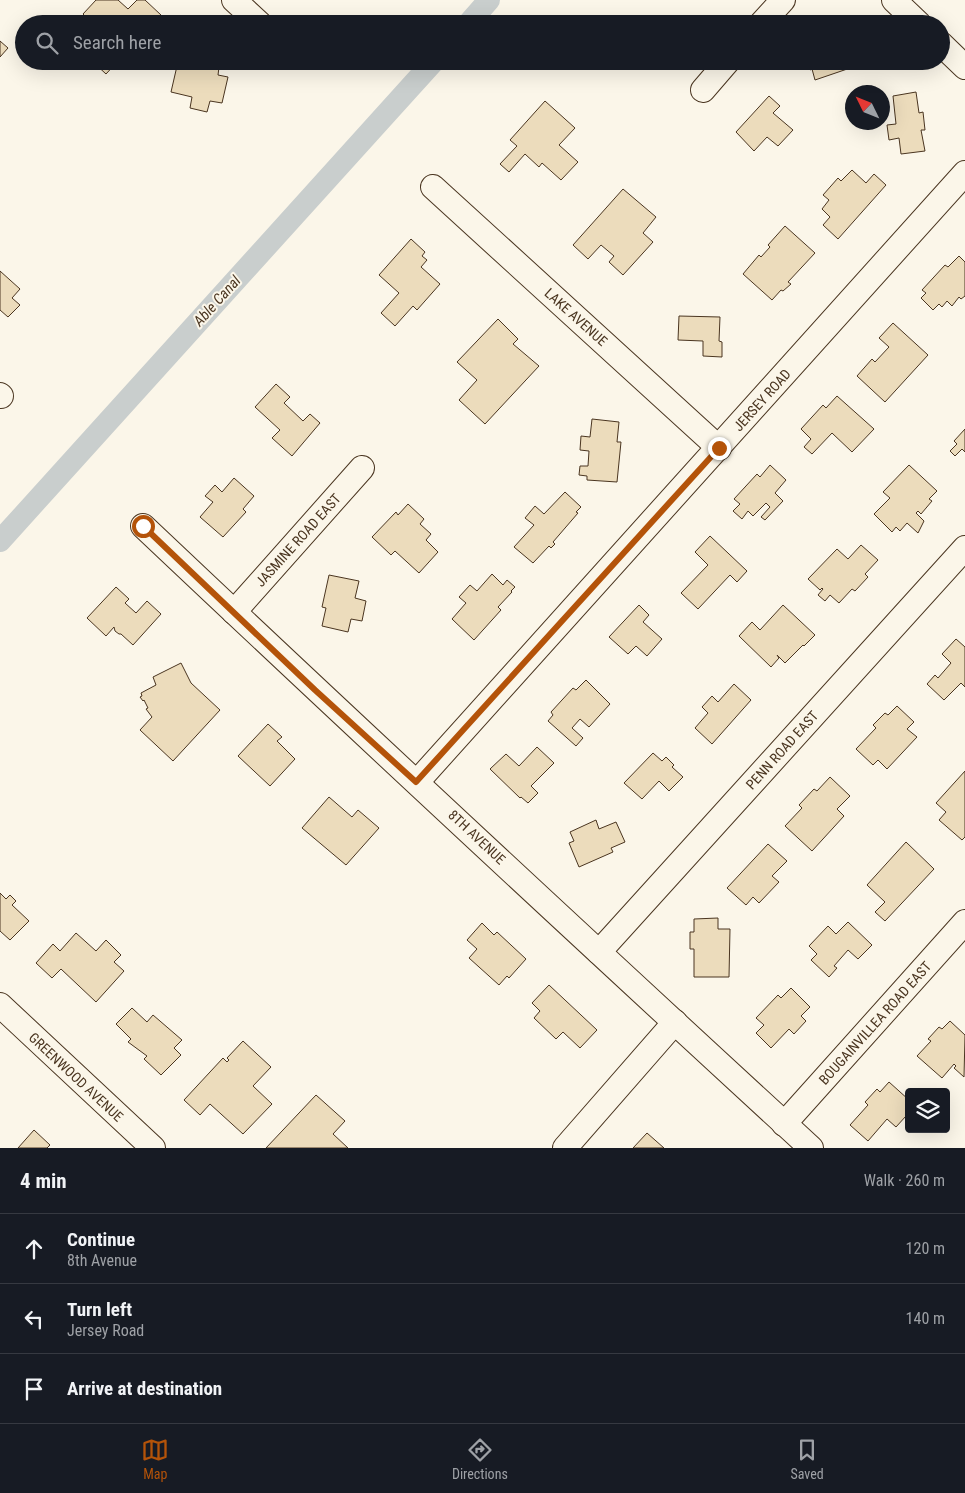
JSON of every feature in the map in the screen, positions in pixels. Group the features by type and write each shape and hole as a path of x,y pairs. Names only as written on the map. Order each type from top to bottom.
{"street":[{"path":"234,0 250,15"},
{"path":"769,15 783,0"},
{"path":"894,0 910,15"},
{"path":"950,52 965,66"},
{"path":"704,90 721,70"},
{"name":"JERSEY ROAD","path":"416,782 965,173"},
{"name":"LAKE AVENUE","path":"434,187 719,448"},
{"name":"JASMINE ROAD EAST","path":"234,612 362,468"},
{"name":"8TH AVENUE","path":"143,526 315,690 811,1148"},
{"name":"PENN ROAD EAST","path":"600,952 965,548"},
{"name":"BOUGAINVILLEA ROAD EAST","path":"784,1124 965,922"},
{"name":"GREENWOOD AVENUE","path":"0,1005 153,1148"},
{"path":"565,1148 675,1022"}],"building":[{"path":"96,0 118,0 128,9 137,0 145,0 161,15 84,15"},
{"path":"0,41 8,48 0,57"},
{"path":"102,70 110,70 106,74"},
{"path":"176,70 219,70 218,75 228,77 222,103 210,101 207,112 190,108 192,97 171,92"},
{"path":"812,70 844,70 815,80"},
{"path":"916,92 919,113 923,112 925,130 921,130 925,151 901,154 899,138 889,140 888,130 890,130 890,125 896,124 893,96"},
{"path":"769,96 780,106 773,113 793,130 778,146 767,137 754,151 736,132"},
{"path":"545,101 575,128 559,145 578,162 561,180 542,163 539,167 525,154 509,172 500,164 517,146 510,140"},
{"path":"852,170 866,183 874,174 886,185 838,239 823,225 830,217 822,209 829,200 823,195 838,178 841,181"},
{"path":"623,189 656,217 643,233 653,242 623,275 609,262 614,256 601,245 588,259 573,245"},
{"path":"785,226 815,253 788,282 791,284 783,291 781,290 772,300 743,274 759,255 761,257 770,247 768,245"},
{"path":"411,239 425,252 422,256 427,260 421,267 440,284 417,310 413,306 395,326 381,313 399,293 379,275"},
{"path":"959,256 965,262 965,296 961,299 959,297 952,306 947,301 942,307 939,304 933,310 921,298 926,293 922,290 945,265 948,267"},
{"path":"0,271 20,289 12,298 20,305 8,317 0,310"},
{"path":"679,316 720,317 719,341 722,342 722,357 703,356 703,341 678,340"},
{"path":"498,319 518,339 513,344 539,366 485,424 459,400 477,380 457,362"},
{"path":"893,323 928,355 885,402 857,376 872,359 875,362 889,347 879,338"},
{"path":"276,384 290,397 284,403 303,421 310,414 320,423 292,456 272,438 280,430 255,407"},
{"path":"837,396 874,429 852,452 832,433 812,454 804,447 811,439 801,429 823,405 826,408"},
{"path":"592,419 619,422 617,442 621,442 617,482 587,480 587,476 579,475 580,466 588,466 589,451 580,450 581,436 590,437"},
{"path":"965,429 965,452 962,449 955,456 950,451 957,444 954,441"},
{"path":"770,465 786,480 775,493 783,501 765,520 761,517 770,507 766,503 753,516 748,511 742,519 733,511 740,504 734,499 757,474 760,477"},
{"path":"909,465 937,491 929,499 932,501 921,514 918,511 916,513 924,521 918,533 907,523 900,531 896,527 892,532 874,514 890,498 883,492"},
{"path":"234,478 254,496 243,509 246,512 223,537 200,517 213,502 205,496 215,485 222,492"},
{"path":"565,492 581,507 553,542 555,544 551,548 549,546 533,563 514,547 534,525 525,518 535,506 544,514"},
{"path":"408,504 424,519 420,524 431,534 426,540 438,552 419,573 395,551 391,555 372,537 396,512 398,515"},
{"path":"710,536 747,571 737,582 730,575 698,609 681,593 708,565 695,552"},
{"path":"861,545 878,560 865,574 868,577 855,591 852,589 839,603 830,595 825,601 818,595 823,589 820,590 808,579 837,549 848,559"},
{"path":"492,574 503,585 507,580 515,587 498,607 501,610 474,640 452,619 466,603 459,597 470,585 477,591"},
{"path":"329,575 359,581 355,598 366,601 362,621 351,619 348,632 322,626 326,608 322,607"},
{"path":"116,587 129,599 125,603 136,613 147,601 161,614 133,645 115,631 114,627 106,636 87,618"},
{"path":"639,605 649,615 643,622 662,639 647,656 636,646 628,654 609,637"},
{"path":"783,605 815,635 785,663 777,655 779,658 771,667 739,636 752,622 760,630"},
{"path":"956,639 965,647 965,687 961,683 944,700 927,684 935,675 938,678 951,663 942,654"},
{"path":"181,663 191,683 220,710 173,761 140,730 152,717 146,709 148,708 144,700 140,697 142,696 141,693 156,685 153,677"},
{"path":"586,680 610,704 589,727 580,719 572,728 583,738 576,746 548,721 553,715 551,712 573,688 576,690"},
{"path":"734,684 751,700 712,744 695,728 708,713 702,707 712,696 718,702"},
{"path":"897,706 914,722 907,729 917,737 887,769 878,760 873,765 856,749 876,728 873,725 885,713 888,715"},
{"path":"268,724 282,737 277,741 295,759 270,786 238,756"},
{"path":"537,747 554,763 531,786 538,793 528,803 520,798 490,769 506,754 519,766"},
{"path":"653,753 662,761 666,757 674,765 672,767 683,777 669,791 659,781 642,799 624,783"},
{"path":"965,771 965,837 962,840 939,820 946,812 936,803"},
{"path":"830,777 850,796 837,809 844,816 812,851 785,826 802,808 799,805 814,789 817,791"},
{"path":"329,797 352,817 358,810 379,828 346,865 302,828"},
{"path":"596,820 599,829 616,822 625,842 611,848 613,852 579,867 569,843 574,841 570,832"},
{"path":"906,842 934,869 885,921 875,912 885,902 867,885"},
{"path":"768,844 787,861 772,876 779,882 759,903 753,897 746,905 727,888"},
{"path":"0,893 6,899 10,895 16,901 12,905 29,921 10,940 0,931"},
{"path":"718,918 718,929 730,929 729,977 694,977 694,949 690,949 690,932 694,932 694,919"},
{"path":"848,922 872,945 858,959 848,950 834,966 837,968 829,977 811,960 817,954 809,946 828,926 836,934"},
{"path":"482,923 494,935 497,932 526,959 509,978 507,976 499,985 469,958 477,949 467,940"},
{"path":"76,933 96,951 106,940 121,955 114,962 124,971 96,1002 61,969 52,978 36,963 53,944 60,951"},
{"path":"549,985 597,1030 580,1048 563,1032 556,1039 534,1018 540,1011 532,1003"},
{"path":"791,988 810,1007 801,1016 806,1021 794,1034 789,1029 771,1048 756,1033 764,1025 756,1018 778,995 781,998"},
{"path":"132,1008 147,1022 153,1015 182,1040 174,1048 181,1055 161,1075 144,1059 147,1056 128,1042 131,1039 116,1024"},
{"path":"950,1021 965,1035 964,1077 954,1068 956,1066 954,1064 942,1078 917,1056 931,1041 928,1039 939,1027 942,1029"},
{"path":"243,1041 271,1067 253,1086 272,1104 243,1134 210,1104 200,1115 184,1100 223,1058 227,1062 229,1060 227,1058"},
{"path":"889,1082 905,1096 905,1117 896,1127 887,1119 868,1141 850,1125 868,1105 865,1102 877,1089 880,1092"},
{"path":"316,1095 345,1121 333,1134 348,1148 266,1148"},
{"path":"34,1130 50,1145 47,1148 18,1148"},
{"path":"647,1133 664,1148 633,1148"}],"waterway":[{"name":"Able Canal","path":"476,15 489,0"},
{"name":"Able Canal","path":"0,541 426,70"}],"route":[{"path":"143,526 315,690 416,782 719,448"}]}
